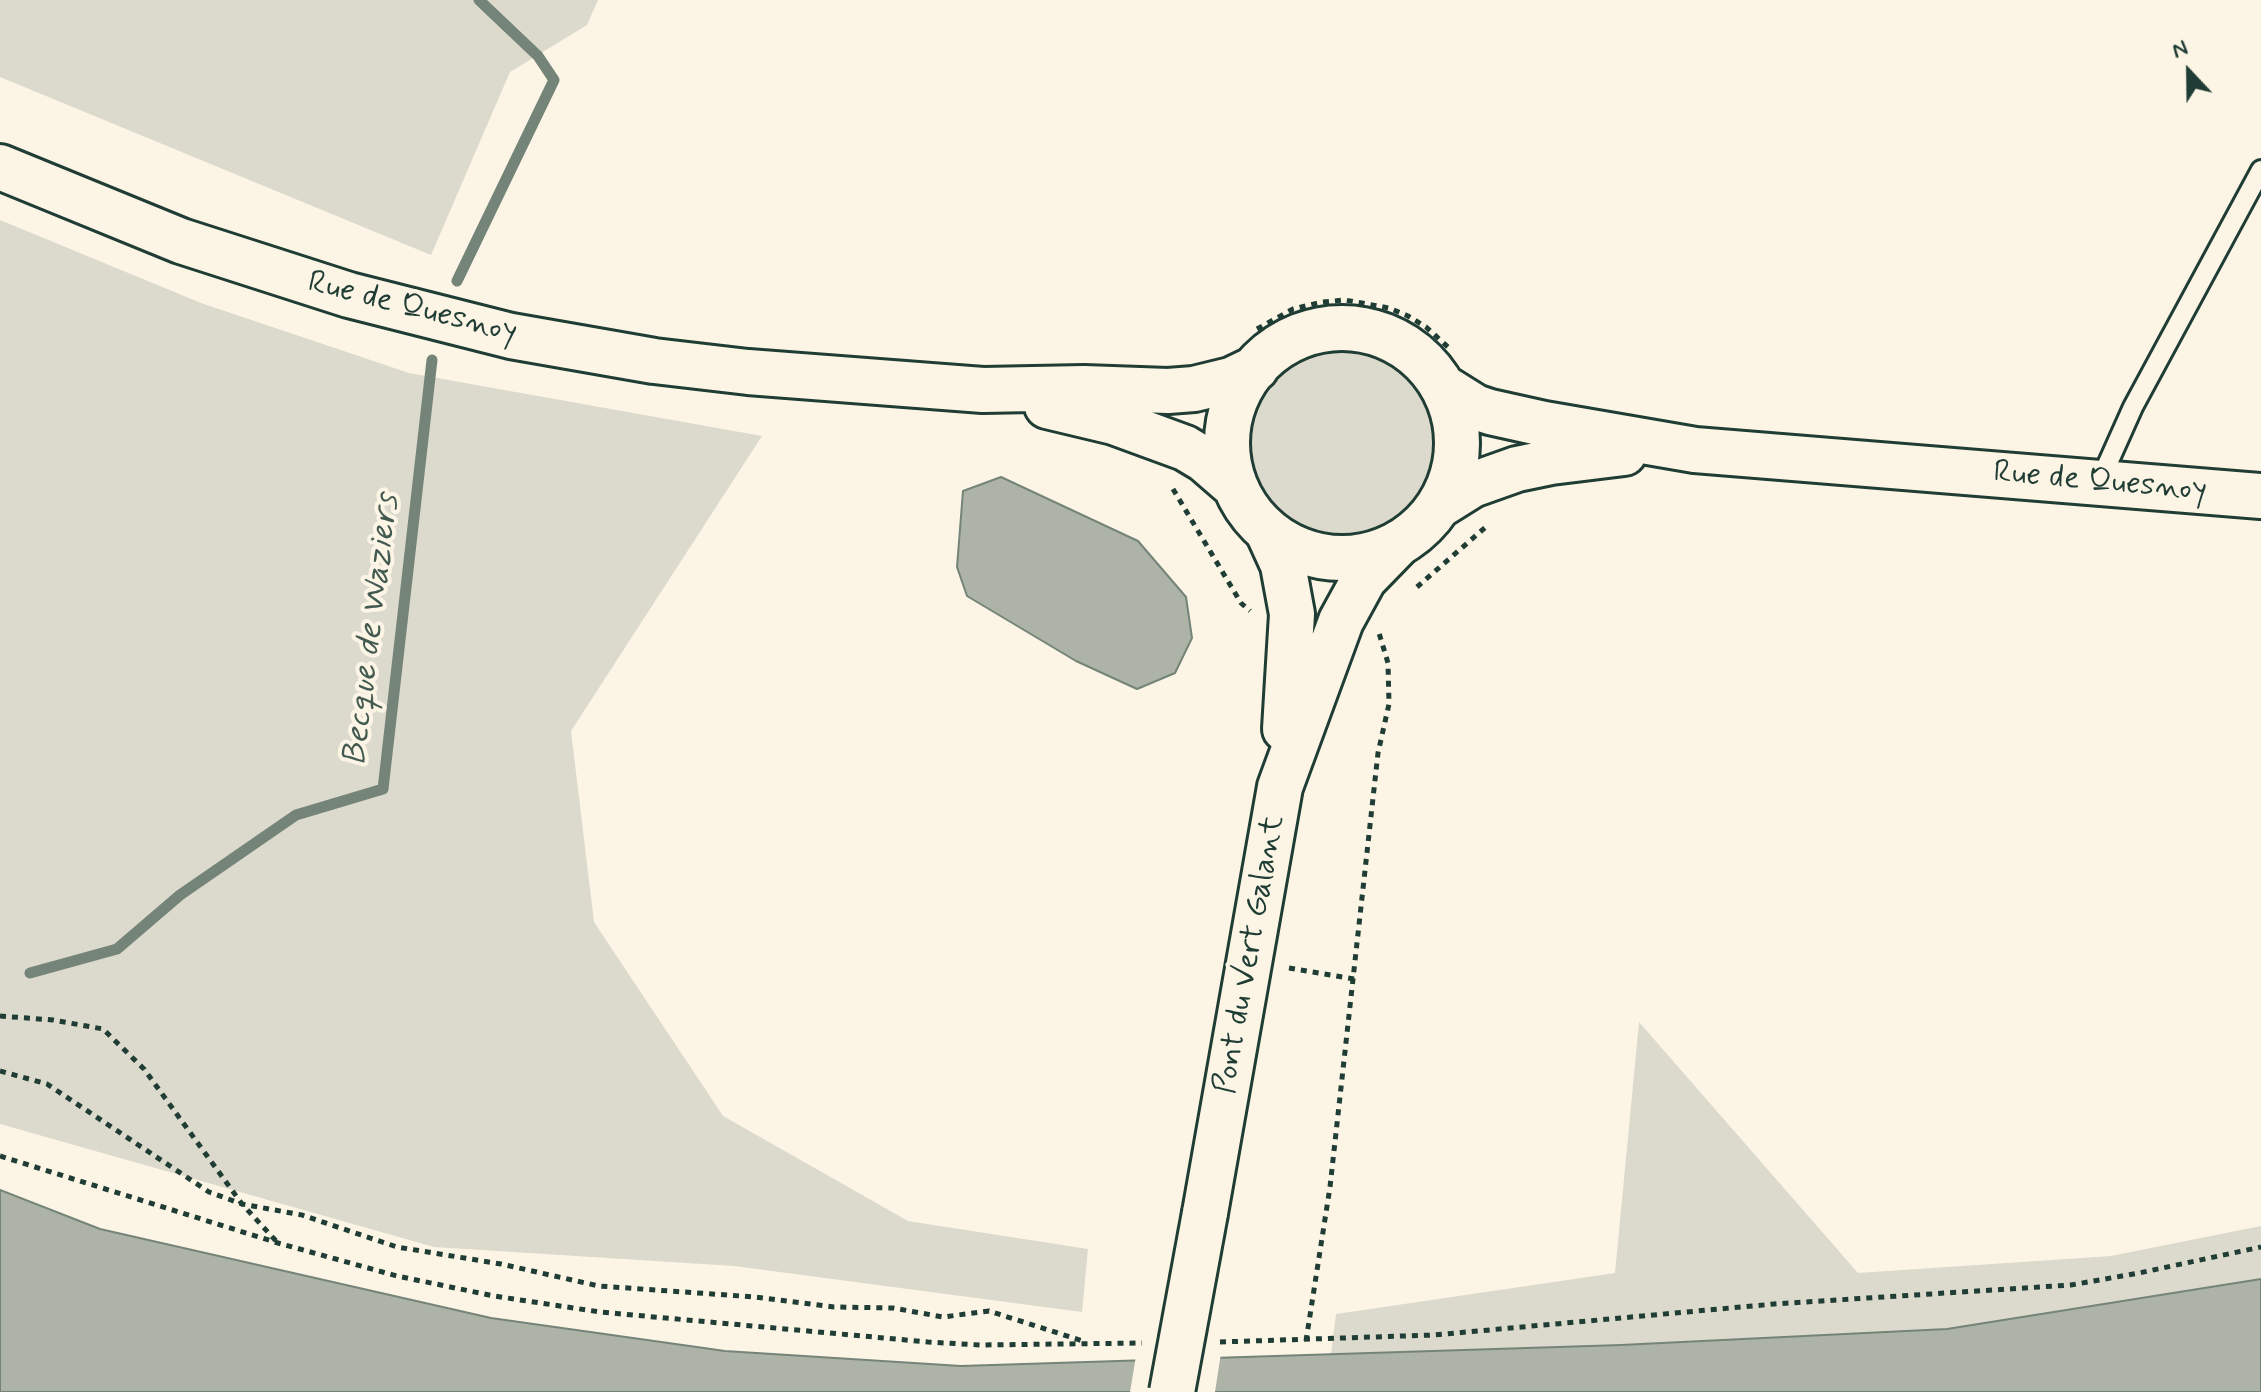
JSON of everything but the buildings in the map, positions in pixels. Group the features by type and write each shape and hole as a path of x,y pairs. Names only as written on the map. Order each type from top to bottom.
{"main road":[{"name":"Rue de Quesnoy","path":"0,167 181,241 281,275 511,336 654,361 842,380 983,390"},
{"path":"983,390 1084,388 1180,391 1213,386 1250,353 1280,347 1308,334 1339,328 1355,329 1386,337 1425,363 1448,370 1475,407 1544,424 1695,450"},
{"path":"1250,353 1228,430 1228,459 1235,486 1249,511 1268,532 1308,553 1339,558 1370,555 1398,544 1421,527 1440,505 1464,489 1540,464 1616,453 1695,450"},
{"path":"1440,505 1453,477 1458,447 1448,370"},
{"path":"983,390 1141,430 1185,448 1205,460 1235,486"},
{"name":"Rue de Quesnoy","path":"1695,450 2261,496"},
{"path":"1268,532 1283,565 1292,614 1280,787"},
{"name":"Pont du Vert Galant","path":"1172,1392 1280,787 1341,621 1364,579 1398,544"}],"lane":[{"path":"2099,483 2133,407 2261,170"}],"path":[{"path":"1250,353 1269,320 1293,309 1345,300 1389,308 1426,327 1448,370"},
{"path":"1413,590 1492,522"},
{"path":"1306,1341 1330,1187 1378,753 1391,686 1375,618"},
{"path":"1286,967 1354,979"},
{"path":"0,1016 53,1020 103,1029 144,1069 242,1204 278,1243"},
{"path":"0,1071 47,1084 209,1192 242,1204 302,1215 397,1247 501,1264 599,1286 755,1297 834,1307 893,1308 943,1317 989,1311 1091,1343"},
{"path":"0,1156 278,1243 411,1279 494,1296 600,1312 928,1342 980,1345 1152,1343"},
{"path":"1214,1342 1434,1335 1774,1304 2071,1285 2261,1247"}],"shaded area":[{"path":"0,0 598,0 587,25 510,72 431,255 0,77"},
{"path":"0,220 201,303 409,373 762,436 571,731 594,922 723,1116 908,1221 1088,1249 1082,1312 734,1266 434,1247 0,1124"},
{"path":"1342,352 1377,359 1407,379 1427,409 1434,444 1427,479 1407,509 1377,529 1342,536 1307,529 1277,509 1257,479 1250,444 1257,409 1277,379 1307,359"},
{"path":"1001,477 1138,541 1186,597 1192,638 1175,673 1137,689 1076,661 967,596 957,567 963,491"},
{"path":"1639,1022 1858,1273 2111,1256 2261,1226 2261,1279 1947,1329 1621,1345 1331,1354 1336,1314 1615,1273"},
{"path":"0,1190 100,1229 491,1318 725,1351 961,1366 1621,1345 1947,1329 2261,1279 2261,1392 0,1392"}],"pier":[{"path":"1221,1353 1215,1392 1130,1392 1136,1356"}],"waterway":[{"name":"Becque de Waziers","path":"457,281 554,80 538,56 479,0"},
{"name":"Becque de Waziers","path":"30,973 117,949 180,895 296,815 383,789 432,360"}]}
